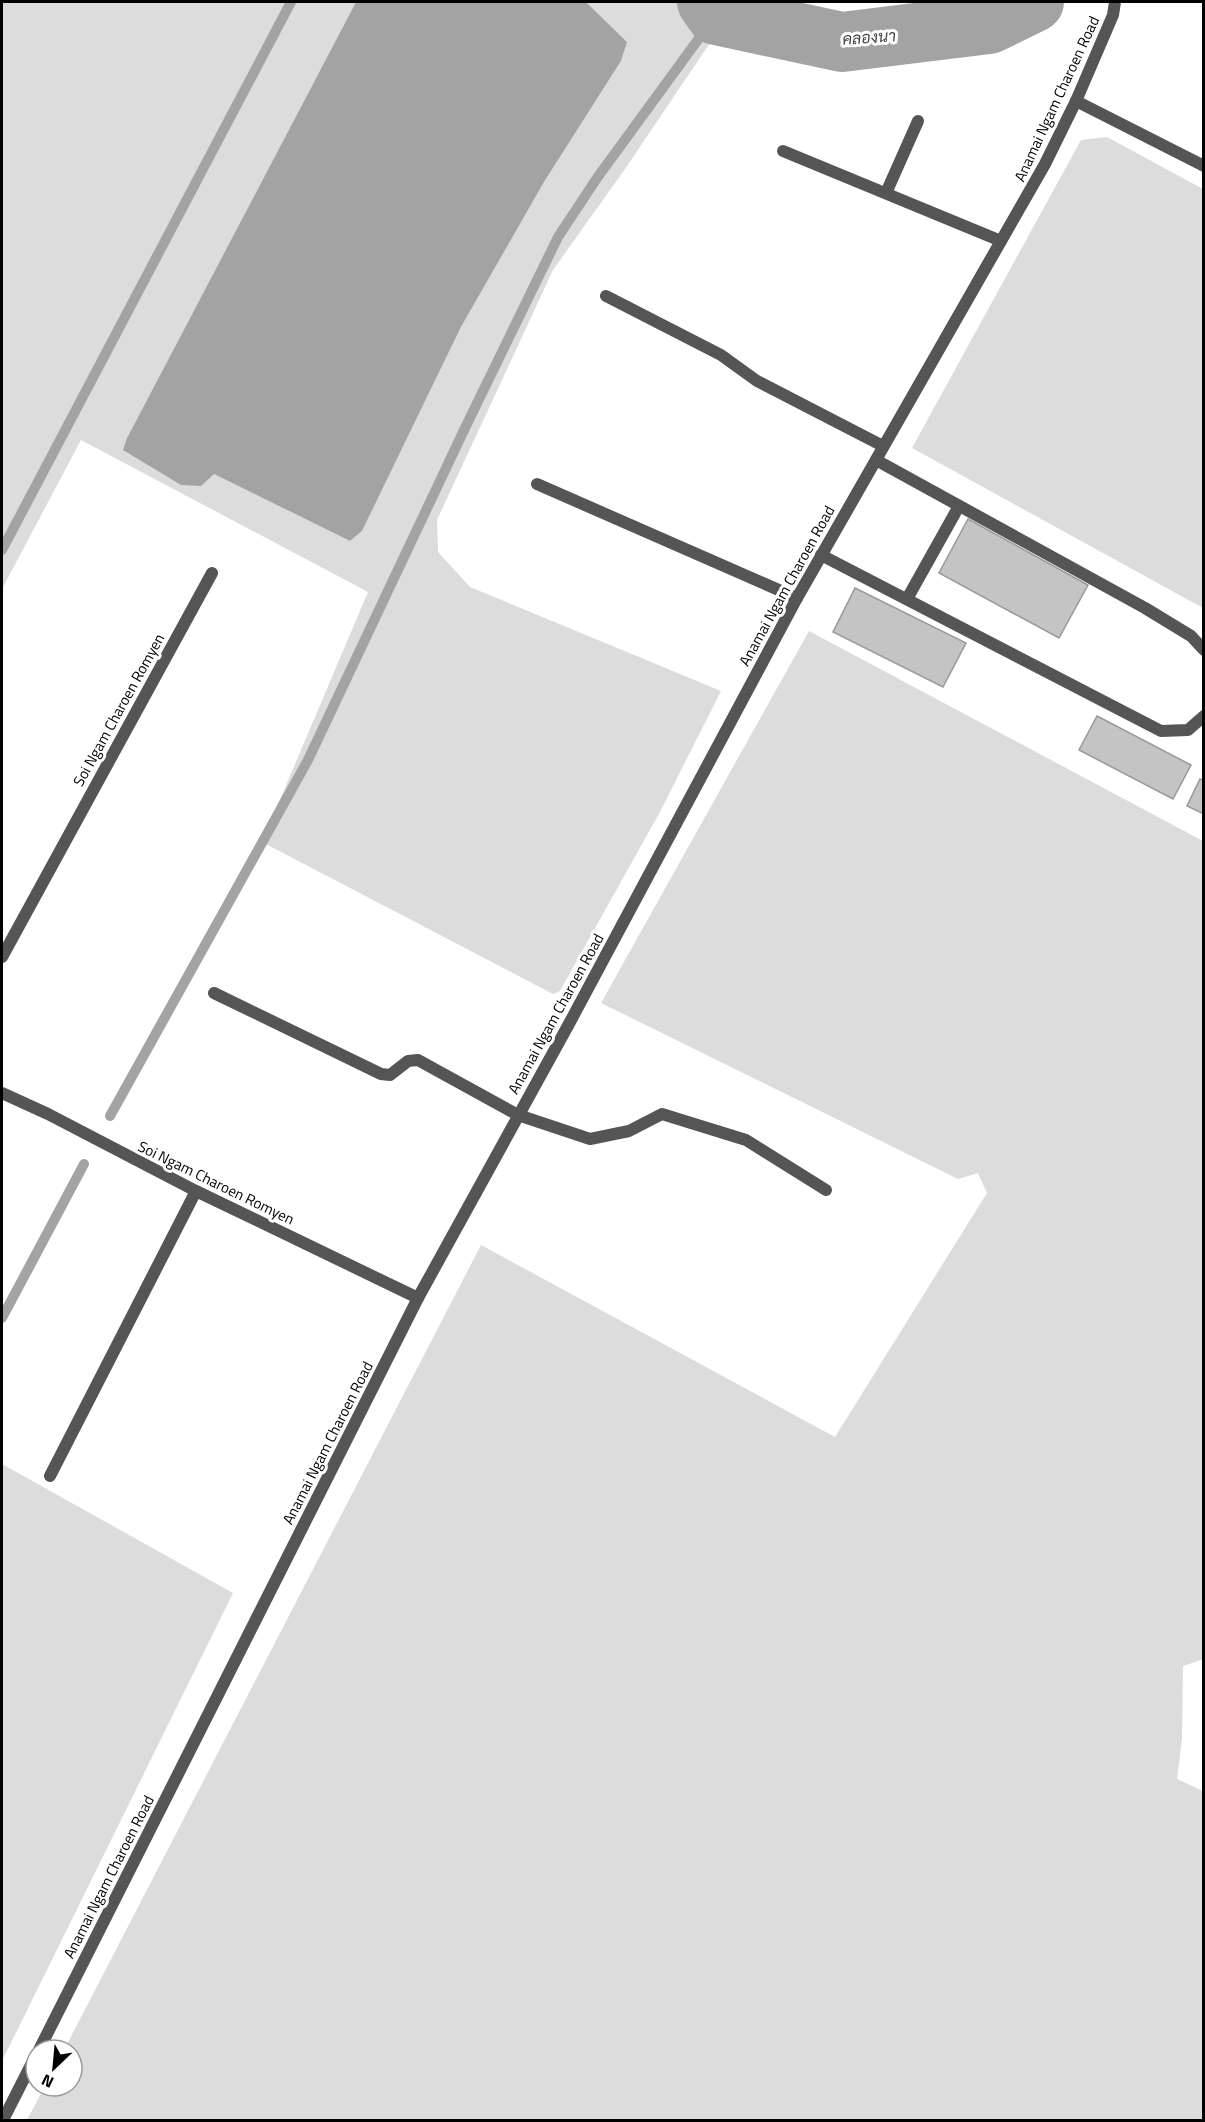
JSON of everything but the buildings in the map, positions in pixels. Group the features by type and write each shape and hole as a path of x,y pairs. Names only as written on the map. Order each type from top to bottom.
{"street":[{"name":"Anamai Ngam Charoen Road","path":"45,2038 418,1298 797,597 1045,165 1076,101 1113,15 1114,2"},
{"path":"1076,101 1203,166"},
{"path":"886,193 918,122"},
{"path":"783,152 1001,241"},
{"path":"606,296 721,355 757,381 883,447"},
{"path":"876,460 1145,608 1191,636 1203,650"},
{"path":"537,484 797,597"},
{"path":"907,599 959,506"},
{"path":"821,555 1161,731 1188,730 1203,716"},
{"name":"Soi Ngam Charoen Romyen","path":"2,957 212,573"},
{"path":"214,993 381,1074 390,1075 408,1061 418,1060 518,1115 590,1139 629,1131 662,1114 746,1140 826,1190"},
{"name":"Soi Ngam Charoen Romyen","path":"2,1093 48,1114 196,1191 418,1298"},
{"path":"50,1476 196,1191"},
{"path":"3,2121 24,2079"}],"shaded area":[{"path":"2,2 356,2 127,438 214,474 350,541 362,531 461,327 544,182 621,61 627,42 586,2 682,2 693,19 714,37 625,169 553,270 437,520 438,552 470,587 721,691 661,810 560,991 553,994 262,842 368,592 81,440 2,589"},
{"path":"356,2 586,2 627,42 621,61 544,182 461,327 362,531 350,541 214,474 201,486 181,485 123,450 127,438"},
{"path":"1107,137 1203,189 1203,608 912,448 1081,140"},
{"path":"809,631 1203,841 1204,1659 1183,1666 1182,1739 1177,1779 1203,1791 1203,2120 27,2120 39,2098 84,2098 84,2038 70,2038 481,1245 835,1437 987,1193 978,1173 958,1179 601,1003"},
{"path":"2,1464 233,1593 2,2061"}],"waterway":[{"path":"2,550 291,2"},
{"name":"คลองนา","path":"707,2 716,15 842,42 989,24 1034,2"},
{"path":"110,1116 308,760 558,237 597,178 716,15"},
{"path":"2,1318 84,1164"}]}
